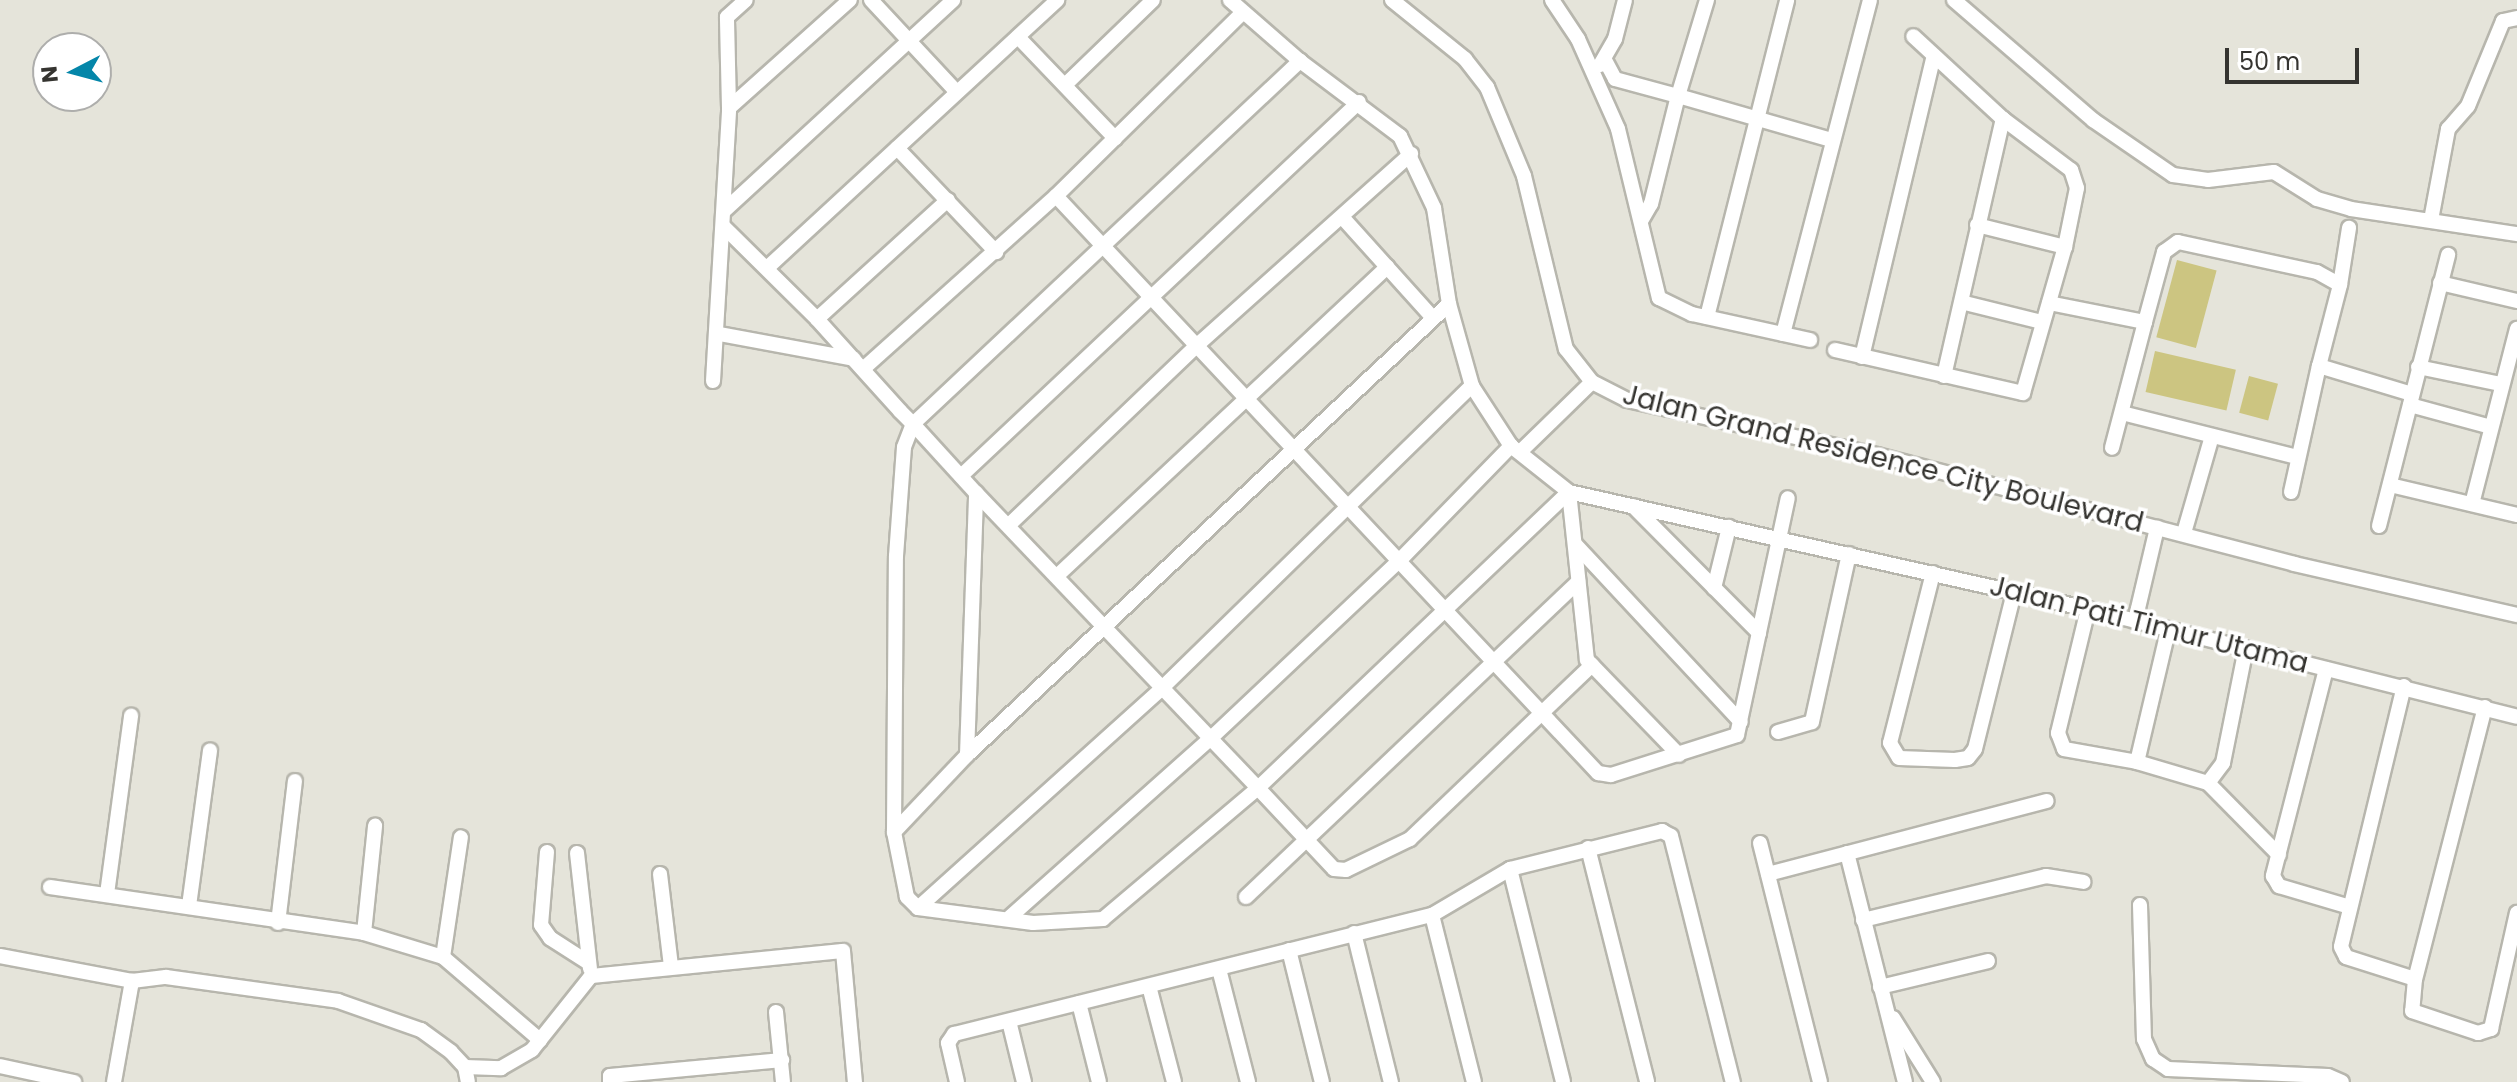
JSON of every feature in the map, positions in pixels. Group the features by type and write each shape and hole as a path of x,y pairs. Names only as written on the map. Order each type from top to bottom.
{"street":[{"path":"713,381 719,334 729,108 727,17 746,0"},
{"path":"729,108 850,0"},
{"path":"871,0 956,91"},
{"path":"725,210 953,0"},
{"path":"767,268 1057,0"},
{"path":"1065,85 1153,0"},
{"path":"1230,0 1300,61 1393,127 1411,154 1434,208 1449,304 1472,386 1515,449 1569,492 1585,653 1592,665 1679,755"},
{"name":"Jalan Grand Residence City Boulevard","path":"1392,0 1465,59 1487,87 1524,176 1566,349 1592,382 1627,400 1877,455 2157,528 2517,615"},
{"path":"1552,0 1599,66 1615,79 1831,140"},
{"path":"1625,0 1599,66 1630,161 1659,298 1707,317 1810,340"},
{"path":"1641,221 1651,204 1678,96 1707,0"},
{"path":"1707,317 1787,0"},
{"path":"1783,334 1831,140 1870,0"},
{"path":"1954,0 2093,120 2173,175 2208,180 2274,172 2317,199 2386,216 2517,234"},
{"path":"858,364 996,252 1242,13"},
{"path":"2431,220 2448,129 2468,106 2503,21 2517,18"},
{"path":"1835,350 2023,393 2065,247 2076,179 1933,60 1913,36"},
{"path":"1019,38 1115,138"},
{"path":"1862,357 1933,60"},
{"path":"918,908 899,879 894,832 896,556 904,447 913,424 1105,248 1300,61"},
{"path":"961,476 1154,298 1359,102"},
{"path":"1944,376 1965,303 1977,225 2003,119"},
{"path":"897,148 996,252"},
{"path":"1010,524 1195,347 1343,218 1411,154"},
{"path":"1056,196 1154,298 1241,399 1293,449 1605,775 1734,739 1741,722 1788,498"},
{"path":"817,319 948,200"},
{"path":"1343,218 1432,317"},
{"path":"1977,225 2065,247"},
{"path":"723,226 817,319 976,493 1010,524 1210,739 1339,871 1395,849 1592,665"},
{"path":"2291,492 2340,285 2349,228"},
{"path":"2112,448 2164,252 2178,242 2317,272 2340,285"},
{"path":"2379,526 2448,255"},
{"path":"1058,575 1241,399 1387,267"},
{"path":"2440,283 2517,301"},
{"path":"1965,303 2042,322"},
{"path":"2049,303 2145,322"},
{"path":"894,832 967,755 1449,304"},
{"path":"2472,504 2517,329"},
{"path":"719,334 858,364"},
{"path":"2319,366 2491,427"},
{"path":"2418,367 2501,384"},
{"path":"1010,917 1210,739 1515,449 1592,382"},
{"path":"918,908 1162,688 1472,386"},
{"path":"2122,413 2297,457"},
{"path":"2184,533 2212,436"},
{"path":"2390,485 2517,515"},
{"path":"918,908 1010,917 1055,926 1115,914 1258,788 1569,492"},
{"name":"Jalan Pati Timur Utama","path":"1569,492 2088,609 2168,631 2404,686 2517,717"},
{"path":"967,755 976,493"},
{"path":"1632,505 1759,633"},
{"path":"1714,588 1729,527"},
{"path":"2135,621 2157,528"},
{"path":"1574,544 1741,722"},
{"path":"1778,732 1812,722 1849,554"},
{"path":"1933,573 1890,743 1899,758 1955,760 1968,758 1975,749 2014,592"},
{"path":"1246,897 1578,582"},
{"path":"2088,609 2058,742 2064,749 2137,762 2208,783 2279,855"},
{"path":"2137,762 2168,631"},
{"path":"2208,783 2223,763 2246,648"},
{"path":"2326,669 2273,876 2279,886 2350,907"},
{"path":"2404,686 2341,947 2346,957 2415,979"},
{"path":"2485,707 2415,979 2411,1004 2417,1016 2485,1033 2491,1029 2517,913"},
{"path":"107,894 131,716"},
{"path":"189,906 210,750"},
{"path":"278,923 295,781"},
{"path":"1768,874 2047,801"},
{"path":"364,933 375,826"},
{"path":"957,1082 950,1038 1432,915 1510,869 1662,831 1671,836 1733,1082"},
{"path":"443,957 461,837"},
{"path":"1760,843 1820,1082"},
{"path":"1588,848 1647,1082"},
{"path":"547,852 541,925 550,938 590,970 843,951 855,1082"},
{"path":"0,956 132,981 181,978 338,1001 421,1030 466,1075 501,1068 540,1040 590,970 577,853"},
{"path":"1847,853 1905,1082"},
{"path":"1510,869 1563,1082"},
{"path":"660,874 671,966"},
{"path":"1863,920 2046,876 2084,882"},
{"path":"50,887 189,906 278,923 364,933 443,957 540,1040"},
{"path":"2140,905 2144,1039 2153,1059 2168,1069 2328,1076 2342,1082"},
{"path":"1432,915 1474,1082"},
{"path":"1354,933 1391,1082"},
{"path":"1289,950 1322,1082"},
{"path":"1880,987 1988,961"},
{"path":"1219,969 1248,1082"},
{"path":"114,1082 132,981"},
{"path":"1149,986 1174,1082"},
{"path":"1079,1003 1099,1082"},
{"path":"1885,1005 1933,1082"},
{"path":"776,1012 783,1082"},
{"path":"1009,1021 1024,1082"},
{"path":"610,1082 610,1076 683,1076 713,1066 782,1060"},
{"path":"0,1066 74,1082"},
{"path":"713,1066 714,1082"}],"shaded area":[{"path":"2177,260 2217,271 2196,348 2156,337"},
{"path":"2155,351 2236,370 2226,411 2146,392"},
{"path":"2249,376 2278,384 2268,420 2239,413"}]}
